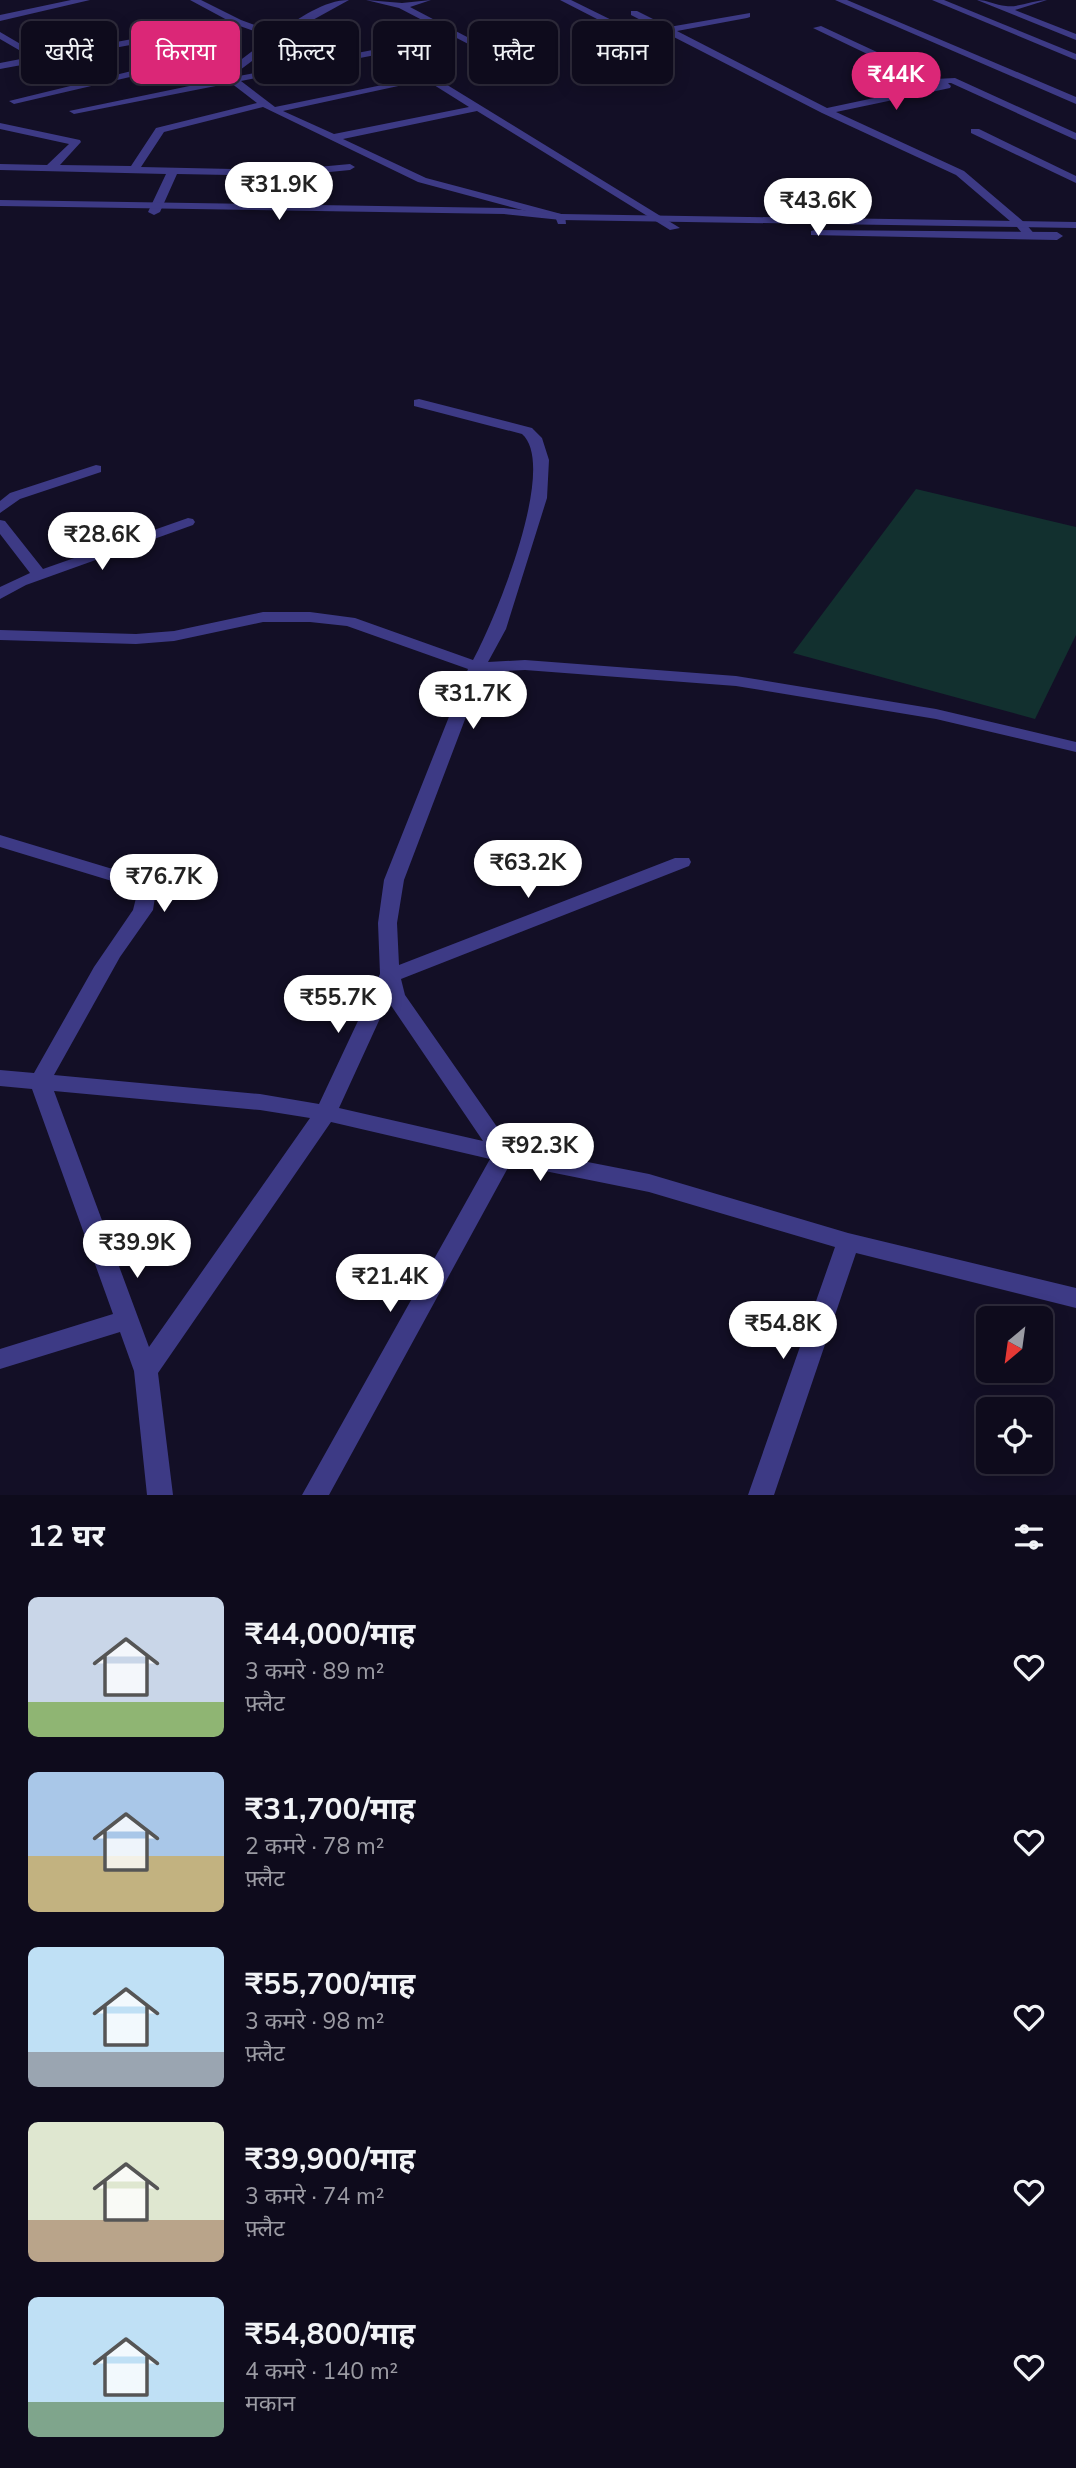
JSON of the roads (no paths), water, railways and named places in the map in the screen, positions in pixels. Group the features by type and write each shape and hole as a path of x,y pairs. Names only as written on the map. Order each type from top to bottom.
{"street":[{"path":"0,18 86,0"},
{"path":"194,0 236,21"},
{"path":"299,21 345,0"},
{"path":"370,0 402,6 469,41"},
{"path":"402,6 427,0"},
{"path":"564,0 607,21"},
{"path":"839,0 1076,101"},
{"path":"936,0 1076,57"},
{"path":"981,0 1076,37"},
{"path":"1006,10 1044,0"},
{"path":"634,13 650,21"},
{"path":"673,29 747,15"},
{"path":"818,28 934,82 952,80 1076,137"},
{"path":"673,33 826,111 960,173 1021,225 1031,237"},
{"path":"0,35 21,48"},
{"path":"240,74 373,53"},
{"path":"240,69 254,55"},
{"path":"0,66 21,62"},
{"path":"14,101 131,74"},
{"path":"135,169 160,130 428,77 674,228"},
{"path":"240,80 269,107 422,180 561,220"},
{"path":"826,111 959,83"},
{"path":"74,111 194,84"},
{"path":"332,138 478,108"},
{"path":"0,127 76,142 75,146 51,167"},
{"path":"975,131 1076,180"},
{"path":"0,167 285,173 350,167"},
{"path":"155,208 173,171"},
{"path":"272,206 285,173"},
{"path":"0,203 561,220 1076,225"},
{"path":"0,211 272,206 504,211 561,220 674,228 1076,236"},
{"path":"419,403 527,431 535,438 542,460 540,498 498,629 477,667 394,880 388,905 389,976 395,996 504,1154"},
{"path":"0,509 15,496 96,469"},
{"path":"0,594 20,582 188,523"},
{"path":"0,524 40,575"},
{"path":"0,635 136,639 174,636 263,617 310,617 349,621 477,667 524,665 749,683 936,715 1076,747"},
{"path":"0,841 132,881 146,891 148,900 123,937 40,1081 146,1371 148,1406 160,1475 160,1495"},
{"path":"146,1371 326,1112 389,976 682,862"},
{"path":"0,1078 260,1102 326,1112 504,1154 649,1183 848,1242 1076,1298"},
{"path":"315,1495 504,1154"},
{"path":"761,1495 848,1242"},
{"path":"0,1359 127,1320"}]}
